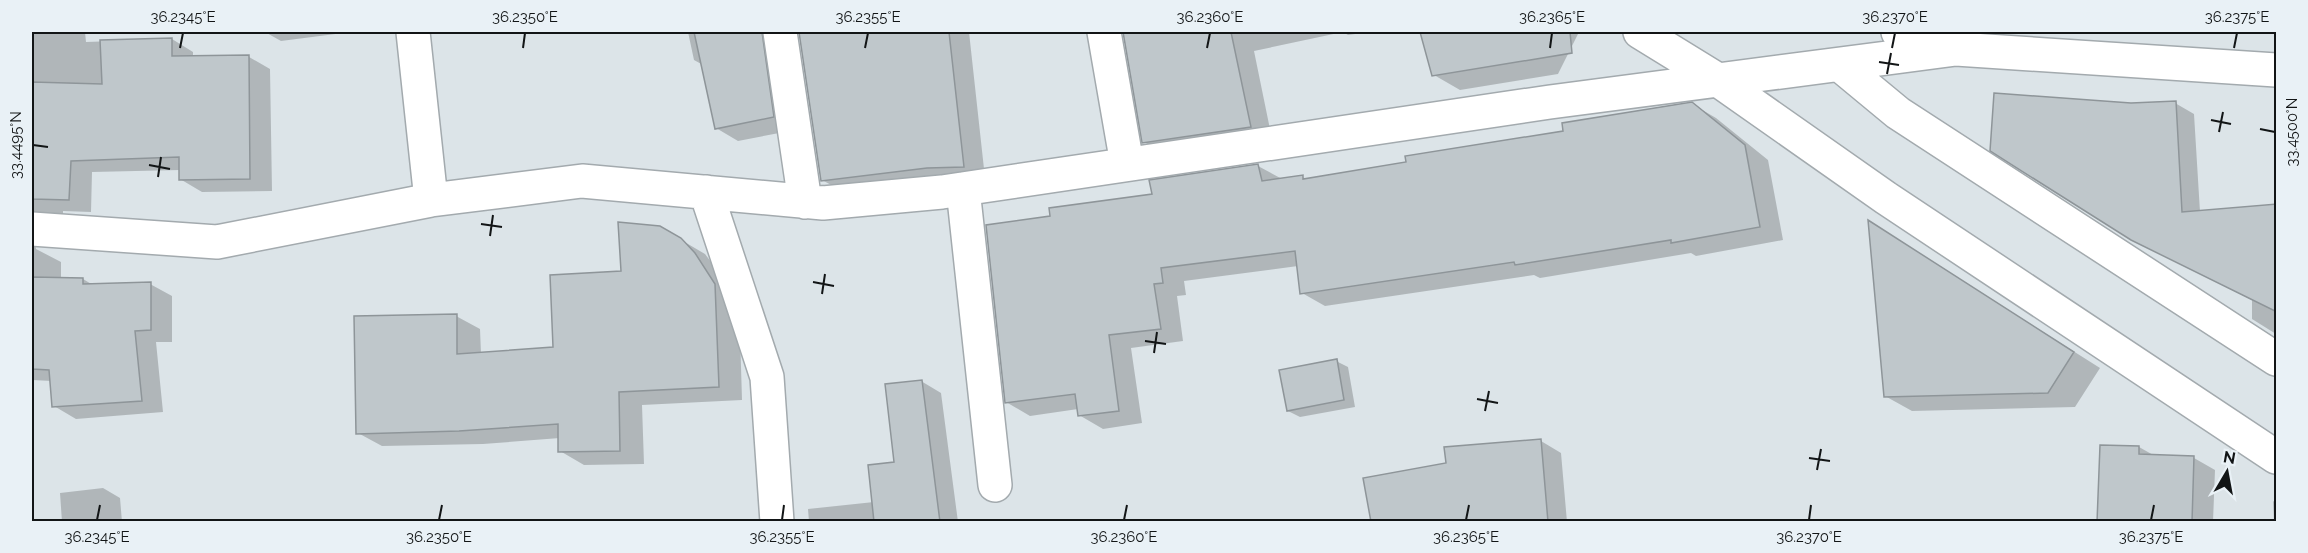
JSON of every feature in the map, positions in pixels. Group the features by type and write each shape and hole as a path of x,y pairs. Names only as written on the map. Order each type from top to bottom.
{"street":[{"path":"413,32 431,200"},
{"path":"780,32 805,202"},
{"path":"1104,32 1126,164"},
{"path":"1640,32 1718,80 1886,198 2277,457"},
{"path":"1898,32 1956,49"},
{"path":"32,228 217,242 431,200 582,181 823,203 963,189 1718,80 1956,49 2277,70"},
{"path":"1840,65 1898,113 2277,359"},
{"path":"963,189 995,485"},
{"path":"706,192 767,377 777,522"}],"building":[{"path":"694,32 762,32 774,117 715,129"},
{"path":"799,32 949,32 964,167 927,168 821,181"},
{"path":"1123,32 1231,32 1251,127 1142,143"},
{"path":"1420,32 1570,32 1572,53 1432,76"},
{"path":"172,38 172,56 249,55 250,179 179,180 179,157 71,161 69,200 32,199 32,82 102,84 100,40"},
{"path":"1994,93 2131,103 2176,101 2182,212 2277,204 2277,312 2131,240 1990,151"},
{"path":"1692,102 1745,145 1760,227 1671,243 1671,240 1515,265 1514,262 1300,294 1295,251 1161,268 1163,283 1154,284 1161,329 1109,335 1119,411 1078,416 1075,394 1005,403 986,225 1050,216 1049,208 1152,194 1149,180 1258,164 1262,181 1303,175 1303,179 1406,162 1405,156 1563,131 1562,123"},
{"path":"1868,220 2074,352 2048,393 1884,397"},
{"path":"618,222 660,226 681,238 695,253 715,284 719,387 619,392 620,451 558,452 558,424 459,431 356,434 354,316 457,314 457,354 553,347 550,275 621,271"},
{"path":"32,277 83,278 83,284 151,282 151,330 135,331 142,401 52,407 49,370 32,369"},
{"path":"1337,359 1344,400 1287,411 1279,370"},
{"path":"922,380 940,522 874,522 868,465 894,462 885,384"},
{"path":"1541,439 1548,522 1371,522 1363,478 1446,463 1444,447"},
{"path":"2100,445 2139,446 2139,454 2194,456 2192,522 2097,522"}]}
